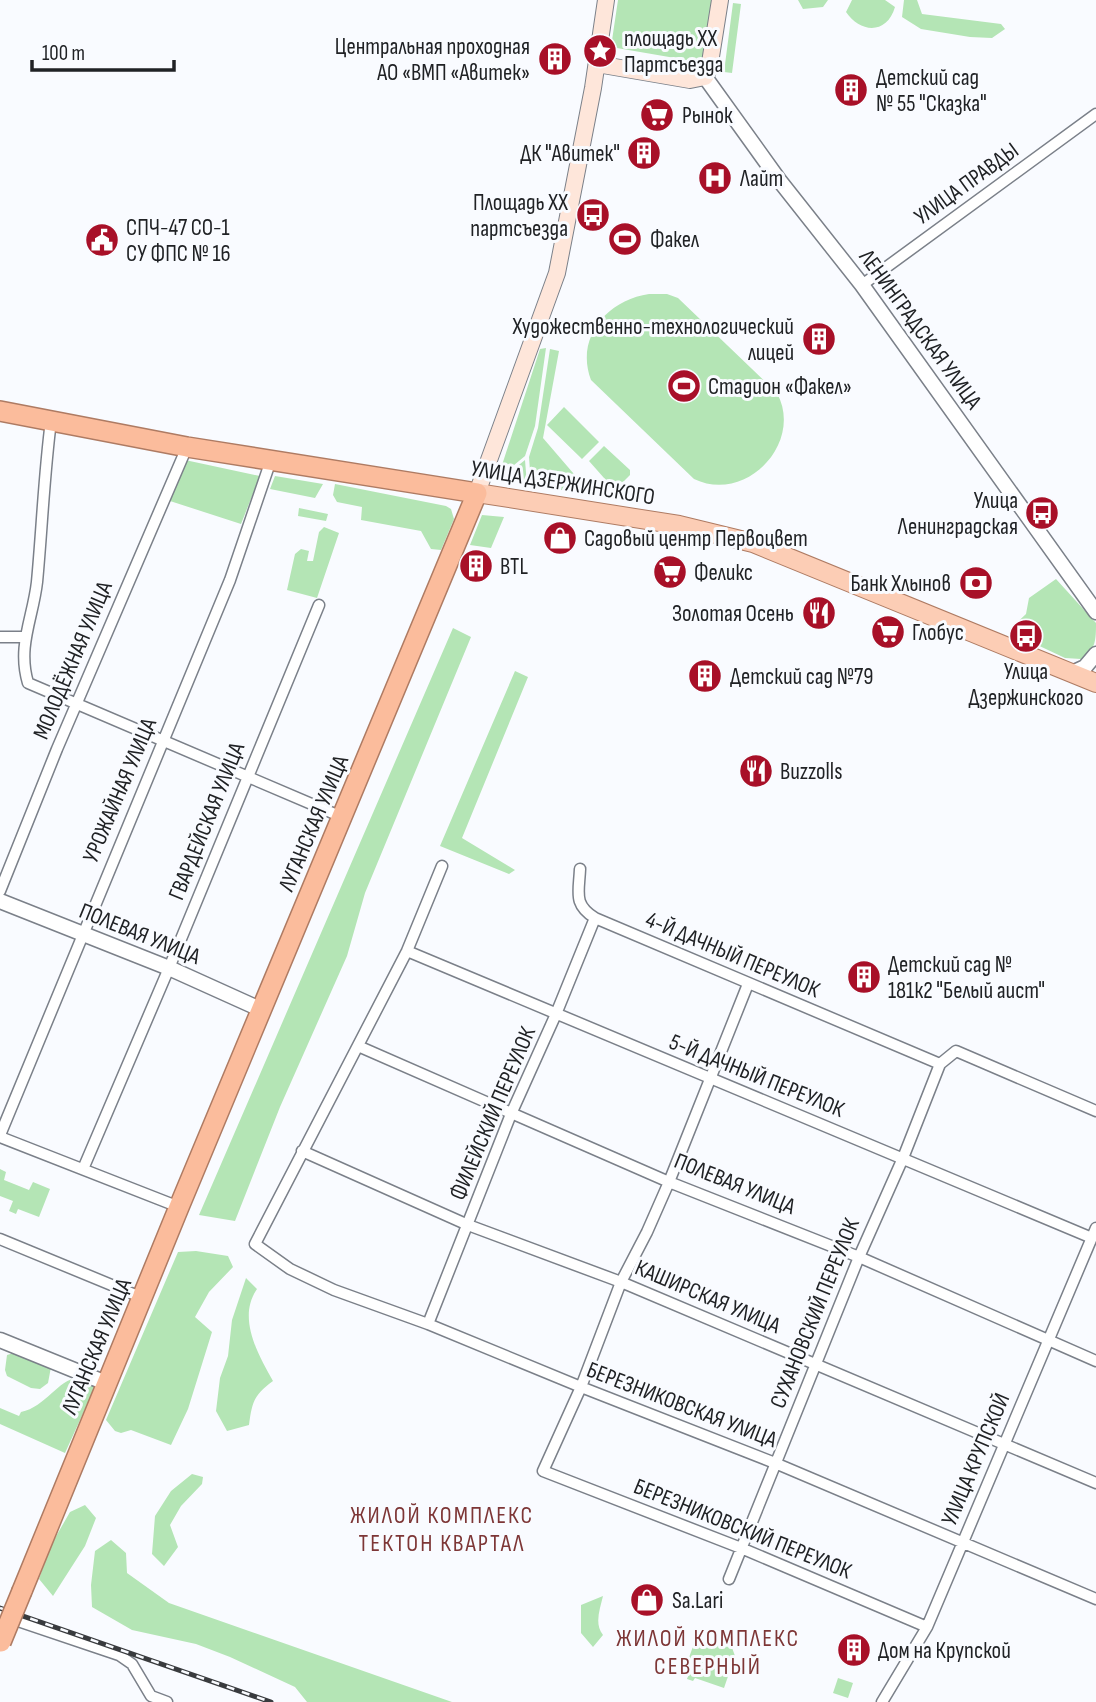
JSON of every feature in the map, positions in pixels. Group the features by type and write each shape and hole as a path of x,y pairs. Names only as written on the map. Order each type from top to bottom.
{"highway":[{"name":"УЛИЦА ДЗЕРЖИНСКОГО","path":"0,411 187,446 477,493"},
{"name":"ЛУГАНСКАЯ УЛИЦА","path":"0,1643 477,493"}],"main road":[{"name":"ЛУГАНСКАЯ УЛИЦА","path":"477,493 557,273 597,64 606,0"},
{"path":"597,64 690,80 705,77 709,69 720,0"},
{"name":"УЛИЦА ДЗЕРЖИНСКОГО","path":"477,493 679,525 753,543 1096,683"}],"street":[{"name":"ЛЕНИНГРАДСКАЯ УЛИЦА","path":"705,77 779,180 862,285 1096,612"},
{"name":"УЛИЦА ПРАВДЫ","path":"862,285 1096,114"},
{"path":"51,421 36,586 24,637 25,673 28,683 342,817"},
{"name":"МОЛОДЁЖНАЯ УЛИЦА","path":"0,891 187,446"},
{"name":"УРОЖАЙНАЯ УЛИЦА","path":"0,1136 230,580 271,460"},
{"name":"ГВАРДЕЙСКАЯ УЛИЦА","path":"83,1169 319,605"},
{"path":"0,637 24,637"},
{"path":"1072,673 1085,667 1096,654"},
{"path":"302,1151 407,951 442,866"},
{"path":"580,869 579,900 582,909 595,918"},
{"name":"ПОЛЕВАЯ УЛИЦА","path":"0,901 169,968 262,1010"},
{"name":"4-Й ДАЧНЫЙ ПЕРЕУЛОК","path":"595,918 940,1064"},
{"name":"ФИЛЕЙСКИЙ ПЕРЕУЛОК","path":"428,1324 511,1114 595,918"},
{"name":"5-Й ДАЧНЫЙ ПЕРЕУЛОК","path":"407,951 710,1079 1094,1233"},
{"path":"581,1387 621,1282 648,1232 748,984"},
{"name":"ПОЛЕВАЯ УЛИЦА","path":"358,1046 669,1182 859,1257 1096,1361"},
{"path":"940,1064 956,1051 1096,1111"},
{"name":"СУХАНОВСКИЙ ПЕРЕУЛОК","path":"729,1579 940,1064"},
{"path":"0,1136 179,1207"},
{"name":"КАШИРСКАЯ УЛИЦА","path":"302,1151 468,1225 621,1282 1096,1483"},
{"name":"БЕРЕЗНИКОВСКАЯ УЛИЦА","path":"302,1151 255,1244 290,1269 334,1290 428,1324 775,1463 1096,1599"},
{"name":"УЛИЦА КРУПСКОЙ","path":"882,1702 927,1627 1094,1233"},
{"path":"0,1239 143,1298"},
{"path":"0,1340 106,1383"},
{"name":"БЕРЕЗНИКОВСКИЙ ПЕРЕУЛОК","path":"581,1387 543,1471 741,1548 927,1627"},
{"path":"0,1615 119,1655 132,1664 151,1696 167,1702"}],"green space":[{"path":"618,0 714,0 704,63 611,47"},
{"path":"798,0 828,0 823,7 803,9"},
{"path":"852,0 885,0 895,7 886,23 873,28 866,27 858,24 846,12"},
{"path":"904,0 917,0 922,14 1001,24 1005,29 992,38 921,29 902,17"},
{"path":"733,3 741,4 732,73 724,72"},
{"name":"Стадион «Факел»","path":"649,294 667,294 678,298 777,393 783,412 783,431 776,449 765,464 750,476 733,483 714,485 694,479 591,380 587,350 598,323 620,304"},
{"path":"546,348 535,426 525,456 502,475 502,465 540,349"},
{"path":"550,349 559,351 543,438 592,495 531,485 529,457 538,428"},
{"path":"564,407 599,442 582,459 547,425"},
{"path":"604,446 630,470 630,475 617,488 612,487 589,461"},
{"path":"185,460 260,476 241,524 170,501"},
{"path":"525,460 527,485 504,477"},
{"path":"275,476 323,484 315,498 270,489"},
{"path":"335,484 451,509 454,519 441,550 431,549 421,531 361,520 362,507 337,502 333,495"},
{"path":"299,508 328,514 326,521 298,516"},
{"path":"482,515 504,517 491,548 470,545"},
{"path":"324,527 339,533 317,598 287,590 295,554 301,549 309,551 307,561 313,561 319,532"},
{"path":"1056,579 1096,623 1092,648 1081,659 1065,658 1031,642 1030,633 1010,629 1026,614 1029,598"},
{"path":"453,628 471,637 365,893 347,956 280,1107 235,1221 199,1215"},
{"path":"515,671 528,677 462,838 515,870 509,874 440,846"},
{"path":"0,1169 6,1172 4,1180 29,1190 33,1182 50,1189 39,1217 18,1209 16,1214 9,1211 13,1201 0,1196"},
{"path":"196,1251 228,1256 233,1267 209,1292 195,1317 212,1332 188,1409 171,1445 131,1430 121,1433 115,1431 106,1420 178,1252"},
{"path":"246,1278 257,1289 249,1312 252,1336 273,1381 255,1400 249,1425 227,1431 216,1411 220,1378 228,1356 232,1320"},
{"path":"17,1352 51,1367 48,1383 40,1389 31,1388 7,1376 7,1355"},
{"path":"78,1378 95,1387 65,1453 0,1424 0,1408 19,1416 21,1412 38,1405 64,1383"},
{"path":"192,1474 203,1477 202,1484 181,1506 170,1525 178,1547 164,1566 152,1554 155,1516 171,1491"},
{"path":"85,1505 96,1518 85,1546 53,1596 39,1579 51,1545 70,1512"},
{"path":"111,1540 126,1553 127,1573 169,1603 452,1702 307,1702 295,1687 230,1657 196,1644 132,1630 92,1607 91,1585 95,1551"},
{"path":"603,1596 598,1621 603,1635 593,1647 581,1633 581,1605"},
{"path":"709,1635 730,1642 735,1656 724,1688 695,1678 693,1681 687,1679 691,1668 686,1666 696,1638 706,1642"},
{"path":"838,1678 853,1683 848,1698 833,1693"}],"railway":[{"path":"0,1608 271,1702"}],"place":[{"name":"площадь XX Партсъезда","path":"600,51"},
{"name":"Центральная проходная АО «ВМП «Авитек»","path":"555,59"},
{"name":"Детский сад № 55 \"Сказка\"","path":"851,90"},
{"name":"Рынок","path":"657,115"},
{"name":"ДК \"Авитек\"","path":"644,153"},
{"name":"Лайт","path":"715,178"},
{"name":"Площадь ХХ партсъезда","path":"593,215"},
{"name":"Факел","path":"625,239"},
{"name":"СПЧ-47 СО-1 СУ ФПС № 16","path":"102,240"},
{"name":"Художественно-технологический лицей","path":"819,339"},
{"name":"Стадион «Факел»","path":"684,386"},
{"name":"Улица Ленинградская","path":"1042,513"},
{"name":"Садовый центр Первоцвет","path":"560,538"},
{"name":"BTL","path":"476,566"},
{"name":"Феликс","path":"670,572"},
{"name":"Банк Хлынов","path":"976,583"},
{"name":"Золотая Осень","path":"819,613"},
{"name":"Глобус","path":"888,632"},
{"name":"Улица Дзержинского","path":"1026,636"},
{"name":"Детский сад №79","path":"705,676"},
{"name":"Buzzolls","path":"756,771"},
{"name":"Детский сад № 181к2 \"Белый аист\"","path":"864,977"},
{"name":"Sa.Lari","path":"647,1600"},
{"name":"Дом на Крупской","path":"854,1650"}],"district":[{"name":"ЖИЛОЙ КОМПЛЕКС ТЕКТОН КВАРТАЛ","path":"442,1529"},
{"name":"ЖИЛОЙ КОМПЛЕКС СЕВЕРНЫЙ","path":"708,1652"}]}
